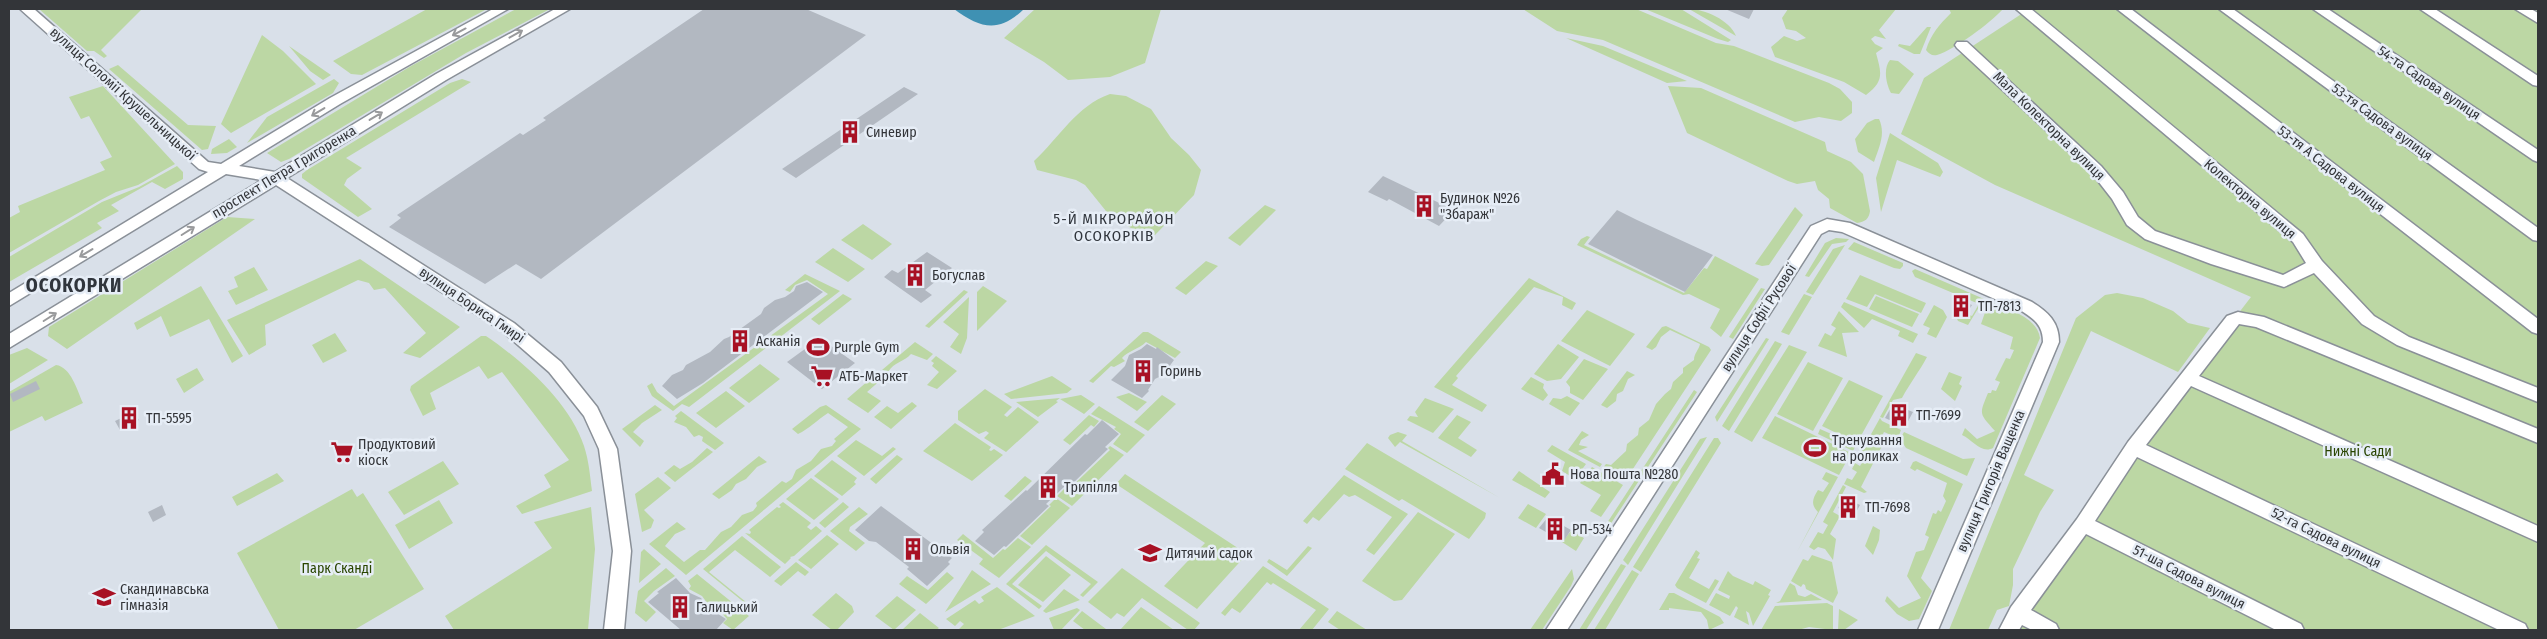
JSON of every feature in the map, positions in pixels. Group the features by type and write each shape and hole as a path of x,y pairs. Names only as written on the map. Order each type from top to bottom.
{"street":[{"name":"вулиця Соломії Крушельницької","path":"27,9 204,166 274,178"},
{"path":"9,300 391,69 502,9"},
{"name":"проспект Петра Григоренка","path":"9,342 441,77 564,9"},
{"name":"Колекторна вулиця","path":"2024,9 2298,238 2316,265 2368,320 2403,341 2538,395"},
{"name":"53-тя А Садова вулиця","path":"2123,9 2538,328"},
{"name":"53-тя Садова вулиця","path":"2225,9 2538,236"},
{"name":"54-та Садова вулиця","path":"2320,9 2538,157"},
{"path":"2427,9 2538,82"},
{"path":"2522,9 2538,19"},
{"name":"Мала Колекторна вулиця","path":"1962,45 2096,169 2118,196 2132,221 2150,234 2217,260 2284,281 2316,265"},
{"name":"вулиця Бориса Гмирі","path":"274,178 508,326 555,367 581,397 603,436 615,493 622,551 614,630"},
{"name":"вулиця Софії Русової","path":"1556,630 1821,226 1827,224 1845,227 2026,306 2041,314 2052,332"},
{"path":"2049,630 2014,622 2134,447 2233,320 2238,318 2258,321 2538,436"},
{"name":"вулиця Григорія Ващенка","path":"1928,630 2051,342 2052,332"},
{"path":"2188,378 2538,534"},
{"name":"52-га Садова вулиця","path":"2134,447 2518,630"},
{"name":"51-ша Садова вулиця","path":"2083,524 2294,630"}],"green space":[{"path":"39,9 142,9 101,50 107,56 104,58 94,51 87,51"},
{"path":"427,9 487,9 362,75 351,74 333,61"},
{"path":"516,9 550,9 466,53 289,159 281,162 267,153 411,66"},
{"path":"1035,9 1161,9 1145,63 1110,77 1068,80 1044,62 1004,38"},
{"path":"1523,9 1636,9 1716,43 1734,46 1829,83 1840,89 1852,102 1852,113 1841,121 1819,117 1795,122 1603,40 1557,31"},
{"path":"1645,9 1681,9 1731,40 1728,42 1718,39"},
{"path":"1689,9 1716,16 1733,30 1736,36"},
{"path":"1788,9 1896,9 1879,30 1886,39 1875,36 1871,39 1875,44 1883,48 1876,53 1880,76 1879,81 1872,90 1866,95 1844,82 1775,57 1771,47 1784,36 1797,41 1806,38 1796,31 1786,29 1782,18"},
{"path":"1949,9 2003,9 1963,42 1937,55 1929,54 1926,50 1930,39 1951,13"},
{"name":"Нижні Сади","path":"2029,9 2538,9 2538,630 2016,630 2022,617 2187,380 2251,297 1995,185 1901,134 1924,78"},
{"path":"1927,27 1931,27 1920,54 1914,54 1898,46 1899,44 1910,46"},
{"path":"262,35 283,51 316,84 231,133 221,124"},
{"path":"1566,38 1603,46 1687,81 1667,83"},
{"path":"289,46 331,75 323,80 310,71"},
{"path":"1890,60 1898,61 1914,74 1899,94 1891,93 1888,85 1886,67"},
{"path":"118,65 188,125 216,126 208,149 202,150 109,69"},
{"path":"334,79 339,83 333,93 247,143 267,117"},
{"path":"462,79 471,82 346,158 362,168 347,179 344,185 372,209 358,217 302,178 302,174 307,170 450,83"},
{"path":"103,86 175,164 138,185 116,192 99,201 9,253 9,218 20,212 18,206 105,170 100,162 112,157 89,116 81,119 69,97"},
{"path":"1668,86 1701,88 1825,142 1827,151 1851,162 1863,174 1870,211 1868,218 1857,223 1830,208 1829,199 1818,190 1815,181 1797,184 1788,181 1687,133"},
{"path":"1110,94 1126,96 1151,109 1171,138 1189,155 1201,170 1194,195 1155,235 1145,236 1110,216 1085,185 1076,180 1037,170 1034,161 1087,106"},
{"path":"1879,119 1882,135 1874,162 1858,152 1855,139 1867,123"},
{"path":"1890,133 1938,163 1943,172 1940,177 1897,160 1881,212 1876,178"},
{"path":"229,139 237,147 227,153 211,154 212,149"},
{"path":"177,166 183,172 183,179 165,189 152,182 111,205 119,211 97,223 102,228 9,282 9,257 102,202 139,187"},
{"path":"1265,205 1276,210 1240,246 1228,238"},
{"path":"1795,207 1803,215 1769,265 1755,264"},
{"path":"227,217 255,219 67,349 48,336 49,327"},
{"path":"863,224 892,244 872,260 841,240"},
{"path":"1587,236 1590,237 1584,245 1684,293 1704,268 1707,269 1715,256 1759,279 1721,337 1710,328 1720,309 1689,294 1683,295 1577,245 1581,239"},
{"path":"1836,238 1849,239 1846,242 1832,244 1809,277 1805,276 1825,243"},
{"path":"1854,242 1903,263 1903,266 1900,269 1894,268 1848,249"},
{"path":"1845,245 1813,295 1806,292 1833,249"},
{"path":"833,248 865,269 848,282 815,262"},
{"path":"360,259 460,327 420,358 403,353 426,333 385,288 374,290 369,283 358,280 265,325 266,345 249,355 227,320"},
{"path":"1206,261 1218,266 1186,295 1175,288"},
{"path":"254,267 268,290 236,305 228,291 238,287 234,277"},
{"path":"1915,269 1984,299 1968,325 1958,321 1952,308 1972,316 1979,304 1915,277 1912,271"},
{"path":"805,274 840,291 689,407 682,404 673,411 652,396 647,386 652,383 657,392 674,406 828,294 807,280 795,285 790,292 785,290"},
{"path":"1860,275 1926,303 1921,313 1875,294 1867,307 1846,299"},
{"path":"1529,278 1576,303 1572,310 1562,305 1563,297 1534,287 1456,376 1458,378 1452,385 1487,405 1482,412 1434,387"},
{"path":"201,286 243,356 232,363 209,319 170,337 161,316 137,330 134,323"},
{"path":"983,286 1007,301 977,331 977,292"},
{"path":"1761,288 1765,289 1733,339 1729,337"},
{"path":"964,290 968,292 929,328 925,326"},
{"path":"2117,293 2143,298 2173,311 2188,323 2210,328 2178,372 2091,331 2024,475 2054,490 2040,512 2013,569 2013,585 2009,606 1997,610 1988,630 1949,630 2076,318 2105,295"},
{"path":"843,294 852,299 819,325 811,319"},
{"path":"1804,294 1812,297 1789,335 1781,332"},
{"path":"1876,296 1919,314 1912,327 1869,309"},
{"path":"969,297 967,338 961,354 950,347 959,334 943,322"},
{"path":"1989,301 2012,310 2027,319 2038,330 2040,338 1993,448 1985,449 1962,435 1965,428 1977,439 1995,431 1983,417 1982,410 1988,393 1991,393 1992,390 1996,391 2000,382 1995,380 2006,358 2010,359 2014,350 2010,349 2013,337 1981,324"},
{"path":"1844,302 1918,334 1913,343 1898,336 1900,331 1872,319 1864,328 1841,307"},
{"path":"1934,305 1943,310 1947,317 1936,338 1927,334 1930,328 1923,325"},
{"path":"1587,310 1635,334 1610,366 1561,341"},
{"path":"1839,311 1859,332 1842,333 1847,357 1818,346 1825,333 1831,336 1836,328 1831,325"},
{"path":"1666,326 1709,347 1711,350 1625,481 1602,469 1606,464 1611,465 1626,451 1627,444 1638,435 1639,428 1649,420 1656,404 1671,389 1673,382 1683,373 1683,368 1694,360 1700,344 1670,330 1661,337 1656,347 1652,350 1646,347 1662,327"},
{"path":"1143,332 1148,332 1181,352 1175,358 1146,342 1124,356 1122,358 1125,361 1114,367 1111,366 1093,383 1089,381"},
{"path":"335,333 347,351 323,363 312,345"},
{"path":"481,336 486,336 530,370 568,414 584,446 592,491 522,514 516,506 551,487 544,475 569,460 502,372 488,379 479,366 430,393 436,409 423,416 410,390 411,386"},
{"path":"1766,338 1769,339 1717,422 1715,417"},
{"path":"1775,341 1782,344 1729,431 1722,426"},
{"path":"915,342 933,354 927,360 911,354 893,366 888,372 882,370"},
{"path":"1558,344 1579,357 1561,379 1547,381 1534,374"},
{"path":"1789,345 1807,352 1752,442 1734,432"},
{"path":"27,348 48,360 9,384 9,355"},
{"path":"1916,353 1927,357 1902,398 1893,400 1883,418 1880,417"},
{"path":"936,356 957,371 937,389 927,385 939,372 932,366 934,363 931,361"},
{"path":"1584,359 1608,369 1583,400 1570,393 1570,387 1566,382"},
{"path":"1808,362 1843,378 1813,431 1777,414"},
{"path":"760,364 780,379 749,403 729,388"},
{"path":"56,365 70,374 83,403 45,421 42,416 9,432 9,392"},
{"path":"197,368 204,380 184,393 176,379"},
{"path":"1627,371 1635,375 1628,379 1623,391 1617,394 1616,401 1607,408 1601,405"},
{"path":"1949,372 1962,377 1959,384 1962,386 1955,401 1941,389"},
{"path":"876,374 883,378 867,392 881,401 868,413 847,399"},
{"path":"1052,376 1072,389 1067,393 1011,399 1004,394"},
{"path":"1531,377 1544,384 1543,388 1548,395 1543,401 1521,389"},
{"path":"1849,380 1883,396 1857,443 1822,426"},
{"path":"985,389 1012,407 1004,415 1007,417 1018,407 1039,422 1006,452 984,438 989,433 986,431 979,434 958,420 958,411"},
{"path":"1694,390 1697,392 1610,525 1607,523"},
{"path":"726,391 745,406 716,428 696,413"},
{"path":"1129,393 1147,402 1137,411 1116,397"},
{"path":"1081,395 1095,404 1084,414 1060,399"},
{"path":"1162,395 1176,404 1148,431 1134,422"},
{"path":"1567,396 1580,403 1570,416 1549,404 1553,398 1561,399"},
{"path":"1060,398 1056,401 1058,402 1038,417 1016,402"},
{"path":"1425,398 1454,409 1433,433 1407,420 1410,416 1418,417 1415,412"},
{"path":"912,402 917,406 891,429 874,417 887,406 898,413"},
{"path":"655,405 662,410 642,423 633,432 644,441 640,447 622,429"},
{"path":"826,405 861,429 686,575 649,544 677,522 686,529 675,534 665,546 684,562 700,550 705,550 721,532 731,527 742,515 753,511 757,506 756,503 782,481 786,483 792,479 796,470 811,461 821,449 832,446 836,441 834,439 848,427 828,413 798,434 792,429 820,407"},
{"path":"1099,406 1145,435 1127,453 1113,444 1121,434 1114,429 1116,427 1091,414"},
{"path":"681,411 724,443 715,450 702,441 703,437 699,435 694,437 686,427 674,422 677,418 675,416"},
{"path":"1089,415 1099,421 1094,427 1091,425 1070,445 1063,440"},
{"path":"1457,415 1471,422 1458,438 1477,450 1471,457 1438,438"},
{"path":"1775,416 1851,453 1839,475 1762,438"},
{"path":"1880,418 1882,421 1901,430 1898,438 1884,432 1882,436 1900,447 1884,442 1861,487 1867,492 1864,493 1844,484 1847,478 1852,480 1857,472 1852,469 1855,463 1860,466 1865,457 1860,454"},
{"path":"955,423 991,447 989,450 994,449 1003,455 972,481 923,451"},
{"path":"1820,429 1856,445 1853,451 1818,434"},
{"path":"1582,431 1589,435 1581,440 1579,445 1588,447 1578,451 1602,464 1600,467 1568,450"},
{"path":"1398,432 1407,435 1402,441 1500,498 1400,442 1395,447 1388,438 1390,435"},
{"path":"1904,432 1963,459 1975,458 1967,476 1906,448 1900,439"},
{"path":"1707,437 1628,565 1623,560 1700,439"},
{"path":"1714,438 1718,438 1721,443 1641,572 1633,567"},
{"path":"856,440 882,456 893,447 896,449 864,476 837,456"},
{"path":"1367,443 1486,513 1485,518 1469,539 1402,499 1399,501 1345,469"},
{"path":"1552,445 1586,464 1575,479 1562,471 1565,462 1547,451"},
{"path":"1110,446 1124,455 1072,506 1057,496 1064,489 1067,491 1110,450 1108,448"},
{"path":"707,448 713,452 675,482 664,473 674,465 680,469 692,462"},
{"path":"897,455 903,459 876,484 870,479"},
{"path":"759,456 767,462 757,467 746,479 736,484 732,490 719,499 712,494"},
{"path":"832,460 857,478 854,482 856,484 842,496 814,476"},
{"path":"443,461 459,484 404,515 388,492"},
{"path":"1916,461 1963,484 1921,578 1932,591 1919,619 1909,621 1897,614 1885,601 1887,596 1899,608 1921,598 1907,576 1916,552 1924,550 1929,537 1925,535 1933,513 1936,514 1938,510 1941,512 1946,501 1943,496 1947,483 1917,469 1915,471 1910,468 1913,462"},
{"path":"1592,467 1623,485 1601,517 1590,511 1601,495 1580,483"},
{"path":"1519,471 1550,492 1545,498 1512,480"},
{"path":"1826,472 1838,477 1797,552 1818,512 1813,504 1815,496 1818,490 1823,492 1829,483 1822,479"},
{"path":"277,473 284,481 237,506 232,497"},
{"path":"1125,474 1247,554 1197,609 1164,586 1205,543 1116,484"},
{"path":"1344,475 1408,514 1374,555 1366,550 1392,517 1355,495 1349,497 1344,494 1319,521 1313,517 1307,524 1303,521"},
{"path":"1025,476 1032,481 1011,501 1004,496"},
{"path":"658,477 671,488 644,510 654,520 651,528 642,532 635,494"},
{"path":"811,478 839,499 814,520 786,499"},
{"path":"1843,485 1846,487 1833,512 1840,516 1830,534 1836,539 1833,560 1825,549 1818,547 1814,550 1809,547 1818,532 1823,534 1828,525 1823,522"},
{"name":"Парк Сканді","path":"352,489 357,497 363,493 424,589 354,630 279,630 237,553"},
{"path":"1056,498 1070,508 1032,545 1020,536 1051,506 1049,505"},
{"path":"439,500 453,523 409,549 395,525"},
{"path":"783,502 811,523 807,527 811,530 816,526 822,531 794,556 790,557 785,564 745,533 750,534 749,530 777,507 781,507 779,505"},
{"path":"843,502 849,507 825,528 819,523"},
{"path":"1528,504 1546,514 1536,528 1518,518"},
{"path":"591,507 595,549 588,630 454,630 445,616 552,548 534,522"},
{"path":"859,507 868,514 850,527 849,531 865,543 856,551 830,531"},
{"path":"1418,512 1455,534 1402,600 1394,601 1362,581"},
{"path":"1873,526 1880,530 1879,540 1873,555 1865,546"},
{"path":"1571,531 1584,538 1576,551 1562,542"},
{"path":"963,534 993,558 1018,538 1031,547 999,578 979,564 983,559 957,540"},
{"path":"827,535 839,544 811,569 798,560"},
{"path":"742,536 781,567 770,577 735,550 709,572 756,612 703,569"},
{"path":"1046,545 1098,582 1083,597 1080,595 1091,584 1046,551 1012,584 1042,606 1039,609 1006,584"},
{"path":"1308,546 1312,548 1287,576 1267,562 1269,559 1287,570"},
{"path":"644,549 661,564 639,583 641,552"},
{"path":"1696,550 1700,553 1697,558 1700,559 1689,578 1709,589 1715,579 1719,581 1706,603 1677,588 1675,585"},
{"path":"1812,555 1832,562 1838,593 1833,603 1806,589 1805,585 1803,584 1801,587 1791,581 1803,559 1808,561"},
{"path":"1046,556 1071,575 1043,602 1018,585"},
{"path":"796,562 809,572 805,576 798,571 781,586 774,581"},
{"path":"1621,564 1626,566 1586,630 1579,630"},
{"path":"1263,566 1329,609 1312,630 1299,630 1316,610 1273,583 1271,585 1267,582 1240,613 1232,608 1225,616 1221,613"},
{"path":"666,568 675,576 654,591 644,601 656,612 646,622 635,613 638,591"},
{"path":"1122,568 1200,623 1194,630 1188,630 1142,598 1124,617 1117,613 1111,619 1088,602"},
{"path":"1572,569 1574,579 1571,586 1542,630 1530,630"},
{"path":"972,570 991,584 945,612"},
{"path":"1632,570 1639,574 1605,630 1594,630"},
{"path":"1728,571 1733,576 1753,585 1755,581 1771,590 1768,595 1770,596 1753,626 1749,613 1746,611 1749,625 1734,617 1738,608 1736,606 1730,616 1709,605 1716,593 1729,599 1730,596 1718,590"},
{"path":"947,572 954,578 926,604 899,584 907,576 928,590"},
{"path":"697,574 749,616 733,630 723,623 727,619 719,610 721,608 715,605 711,608 702,596 689,589 691,586 688,581"},
{"path":"1790,583 1795,586 1798,595 1805,597 1811,594 1822,600 1776,603 1780,601"},
{"path":"997,587 1035,616 998,630 961,630 959,629 964,624 960,621 955,626 946,619 975,600 979,604 984,601 981,597"},
{"path":"1064,589 1080,600 1046,613 1043,611"},
{"path":"836,593 852,606 854,612 837,630 832,630 812,615"},
{"path":"1669,593 1674,593 1720,617 1724,623 1709,630 1707,620 1701,612 1669,608 1669,610 1659,610"},
{"path":"897,596 916,610 894,630 875,616"},
{"path":"1827,603 1833,606 1833,630 1809,627 1798,630 1761,630 1775,606"},
{"path":"1141,607 1174,630 1120,630"},
{"path":"1077,608 1080,610 1061,630 1054,630 1049,618"},
{"path":"1839,609 1858,620 1844,630 1838,630"},
{"path":"1082,611 1106,629 1085,630 1073,621"},
{"path":"1337,611 1367,630 1340,630 1328,622"},
{"path":"920,613 939,628 936,630 902,630"}],"water":[{"path":"954,9 1024,9 1006,22 990,26 973,21"}],"building":[{"path":"704,9 806,9 866,35 541,279 516,264 485,284 389,227 401,218 397,215 520,133 523,135 546,120 543,118"},
{"path":"1725,9 1754,9 1749,19"},
{"name":"Синевир","path":"904,87 918,94 796,178 782,169"},
{"name":"Будинок №26 \"Збараж\"","path":"1383,176 1454,210 1439,226 1389,199 1387,201 1368,192"},
{"path":"1617,210 1713,255 1685,292 1588,244"},
{"name":"Богуслав","path":"927,252 952,268 925,290 932,295 921,303 884,277 892,270 898,273"},
{"name":"Асканія","path":"807,282 823,292 703,383 677,399 662,386 672,375 710,352 724,339 761,314 764,308 775,300 785,297 794,291 796,286"},
{"name":"ТП-7813","path":"1957,299 1972,305 1967,313 1953,307"},
{"name":"АТБ-Маркет","path":"820,338 855,363 822,389 787,362"},
{"name":"Горинь","path":"1147,344 1156,349 1157,347 1174,360 1163,375 1155,379 1149,391 1142,398 1111,380 1125,366 1129,355"},
{"path":"36,381 40,389 13,402 10,394"},
{"name":"ТП-7699","path":"1893,404 1913,412 1905,427 1885,418"},
{"name":"ТП-5595","path":"134,412 139,420 120,430 115,421"},
{"name":"Трипілля","path":"1102,420 1119,434 1105,447 1108,449 1068,488 1065,486 1046,504 1049,506 1006,547 1004,546 994,555 975,541 984,532 982,530 1027,491 1085,434 1087,435"},
{"name":"ТП-7698","path":"1844,497 1860,505 1854,516 1838,508"},
{"path":"162,505 166,515 153,522 148,512"},
{"name":"Ольвія","path":"881,506 952,558 948,562 950,564 927,586 907,569 909,567 876,542 869,541 855,530"},
{"name":"РП-534","path":"1548,517 1571,530 1563,542 1539,528"},
{"name":"Галицький","path":"676,578 690,593 701,598 707,607 726,619 716,630 681,630 648,602 659,593 657,592"}],"place":[{"name":"Синевир","path":"850,132"},
{"name":"Будинок №26 \"Збараж\"","path":"1424,206"},
{"name":"Богуслав","path":"915,275"},
{"name":"ТП-7813","path":"1961,306"},
{"name":"Асканія","path":"740,341"},
{"name":"Purple Gym","path":"818,347"},
{"name":"Горинь","path":"1143,371"},
{"name":"АТБ-Маркет","path":"822,376"},
{"name":"ТП-7699","path":"1899,415"},
{"name":"ТП-5595","path":"129,418"},
{"name":"Тренування на роликах","path":"1815,448"},
{"name":"Продуктовий кіоск","path":"342,452"},
{"name":"Нова Пошта №280","path":"1553,474"},
{"name":"Трипілля","path":"1048,487"},
{"name":"ТП-7698","path":"1848,507"},
{"name":"РП-534","path":"1555,529"},
{"name":"Ольвія","path":"913,549"},
{"name":"Дитячий садок","path":"1150,553"},
{"name":"Скандинавська гімназія","path":"104,597"},
{"name":"Галицький","path":"680,607"}],"district":[{"name":"5-Й МІКРОРАЙОН ОСОКОРКІВ","path":"1114,228"},
{"name":"ОСОКОРКИ","path":"74,285"}]}
